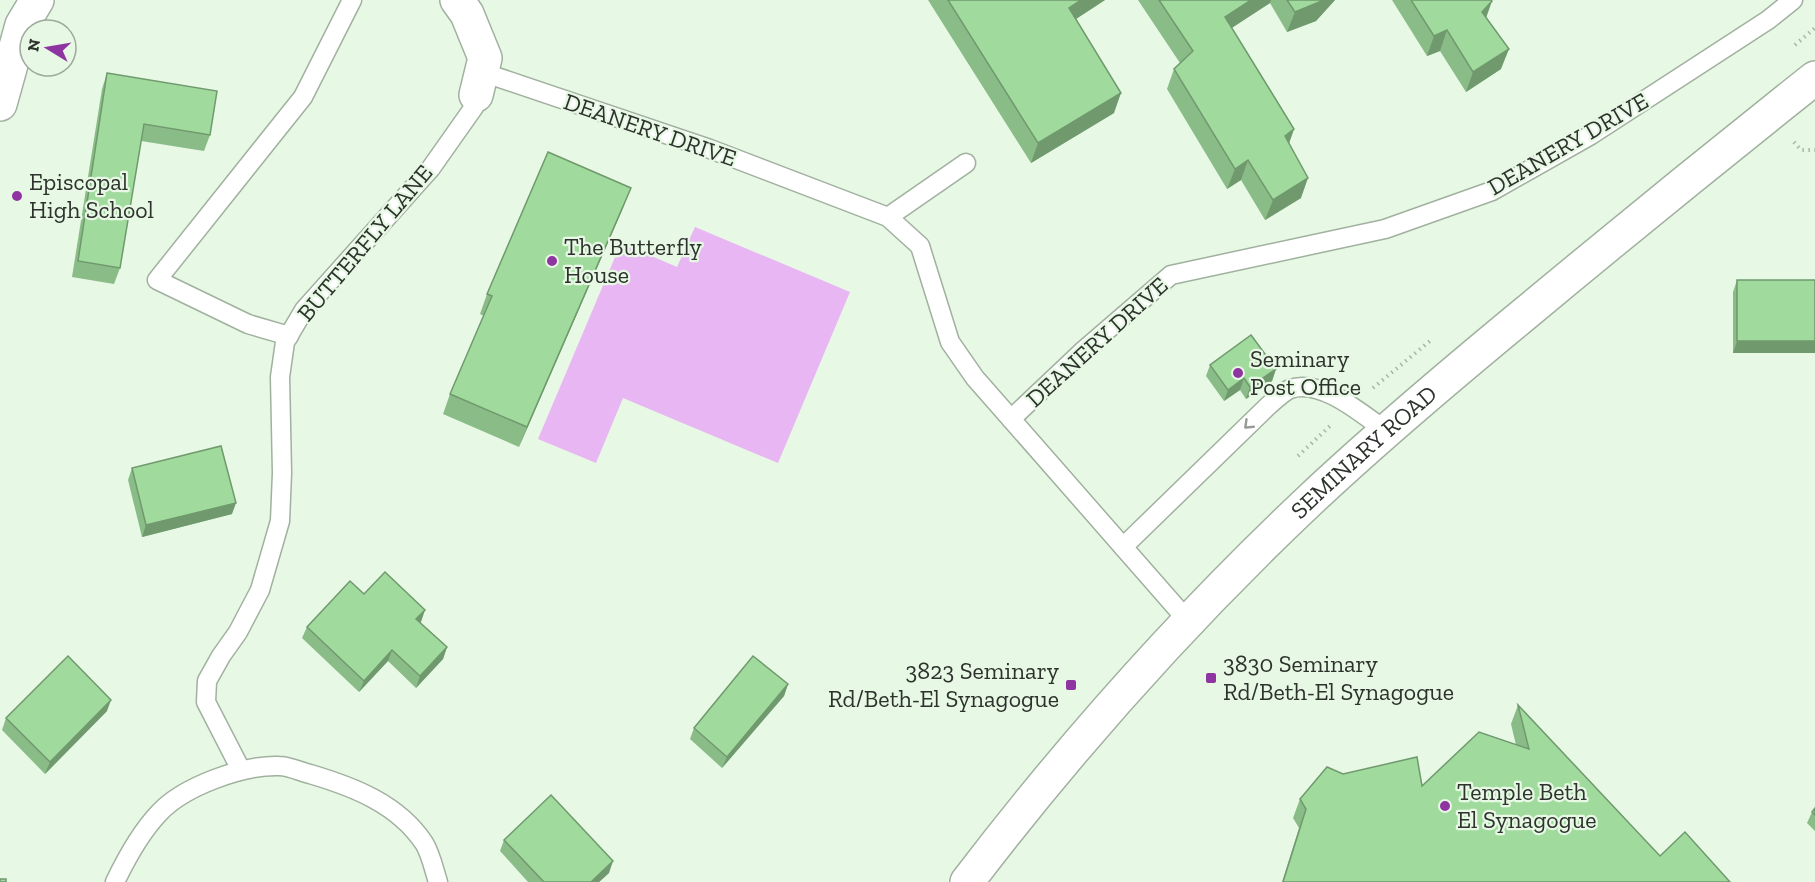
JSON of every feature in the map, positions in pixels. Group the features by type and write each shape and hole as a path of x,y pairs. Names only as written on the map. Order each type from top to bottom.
{"main road":[{"path":"0,105 22,25 36,0"},
{"path":"457,0 467,14 485,58 479,84"},
{"name":"SEMINARY ROAD","path":"967,882 1041,789 1188,621 1302,508 1386,431 1621,234 1815,78"}],"lane":[{"path":"289,336 248,324 157,280 303,97 352,0"},
{"name":"DEANERY DRIVE","path":"479,84 710,149 888,217 920,246 950,342 975,378 1011,419 1171,275 1385,229 1492,191 1592,135 1768,20 1793,0"},
{"name":"BUTTERFLY LANE","path":"241,770 206,702 207,681 238,632 260,591 280,520 282,473 280,377 285,342 304,310 431,168 474,107 479,84"},
{"path":"888,217 966,163"},
{"path":"1123,547 1268,406 1291,389 1309,388 1333,394 1386,431"},
{"path":"1011,419 1188,621"},
{"path":"115,882 130,850 160,812 189,791 241,770 281,766 331,780 374,797 397,813 425,844 438,882"}],"shaded area":[{"path":"695,227 850,292 778,463 623,398 596,463 538,439 621,243 677,267"}],"building":[{"path":"948,0 1081,0 1069,8 1121,93 1038,143"},
{"path":"1159,0 1251,0 1225,17 1294,129 1285,136 1308,178 1273,200 1248,160 1235,169 1174,69 1193,51"},
{"path":"1287,0 1324,0 1295,12"},
{"path":"1411,0 1491,0 1482,12 1509,49 1473,72 1447,30 1434,36"},
{"path":"107,73 217,91 210,135 144,124 120,268 78,261"},
{"name":"The Butterfly House","path":"548,152 631,188 527,427 450,394 492,296 487,294"},
{"path":"1737,280 1815,280 1815,341 1737,341"},
{"name":"Seminary Post Office","path":"1251,335 1276,369 1250,387 1244,378 1228,390 1210,365"},
{"path":"221,446 236,503 146,525 132,468"},
{"path":"385,572 425,610 416,619 447,647 420,676 392,650 364,681 307,627 350,581 364,594"},
{"path":"68,656 111,700 50,762 6,718"},
{"path":"753,656 788,684 727,757 694,728"},
{"name":"Temple Beth El Synagogue","path":"1518,705 1660,856 1685,832 1730,882 1283,882 1306,809 1300,799 1327,767 1343,774 1417,757 1422,786 1479,732 1529,749"},
{"path":"551,795 613,861 591,882 544,882 504,840"}],"place":[{"name":"Episcopal High School","path":"17,196"},
{"name":"The Butterfly House","path":"552,261"},
{"name":"Seminary Post Office","path":"1238,373"},
{"name":"3830 Seminary Rd/Beth-El Synagogue","path":"1211,678"},
{"name":"3823 Seminary Rd/Beth-El Synagogue","path":"1071,685"},
{"name":"Temple Beth El Synagogue","path":"1445,806"}]}
